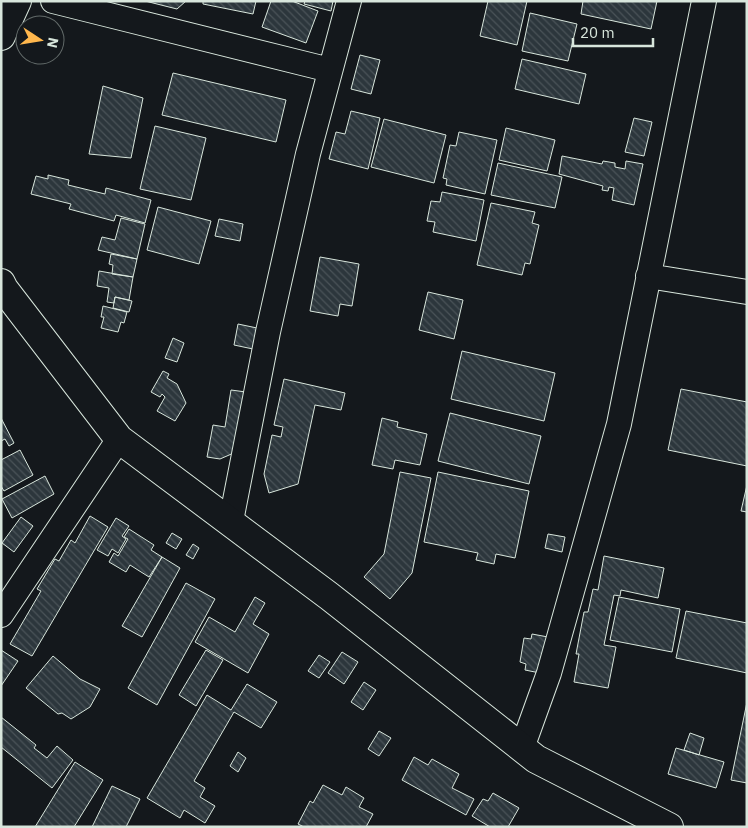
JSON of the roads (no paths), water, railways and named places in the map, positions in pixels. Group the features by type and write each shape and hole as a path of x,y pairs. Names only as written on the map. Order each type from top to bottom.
{"main road":[{"path":"1,36 17,1"},
{"path":"1,283 119,439 337,602 536,759 669,827"}],"street":[{"path":"54,1 330,70"},
{"path":"231,521 268,332 308,154 349,1"},
{"path":"522,748 549,673 619,424 704,1"},
{"path":"648,276 747,292"},
{"path":"1,615 119,439"}]}
